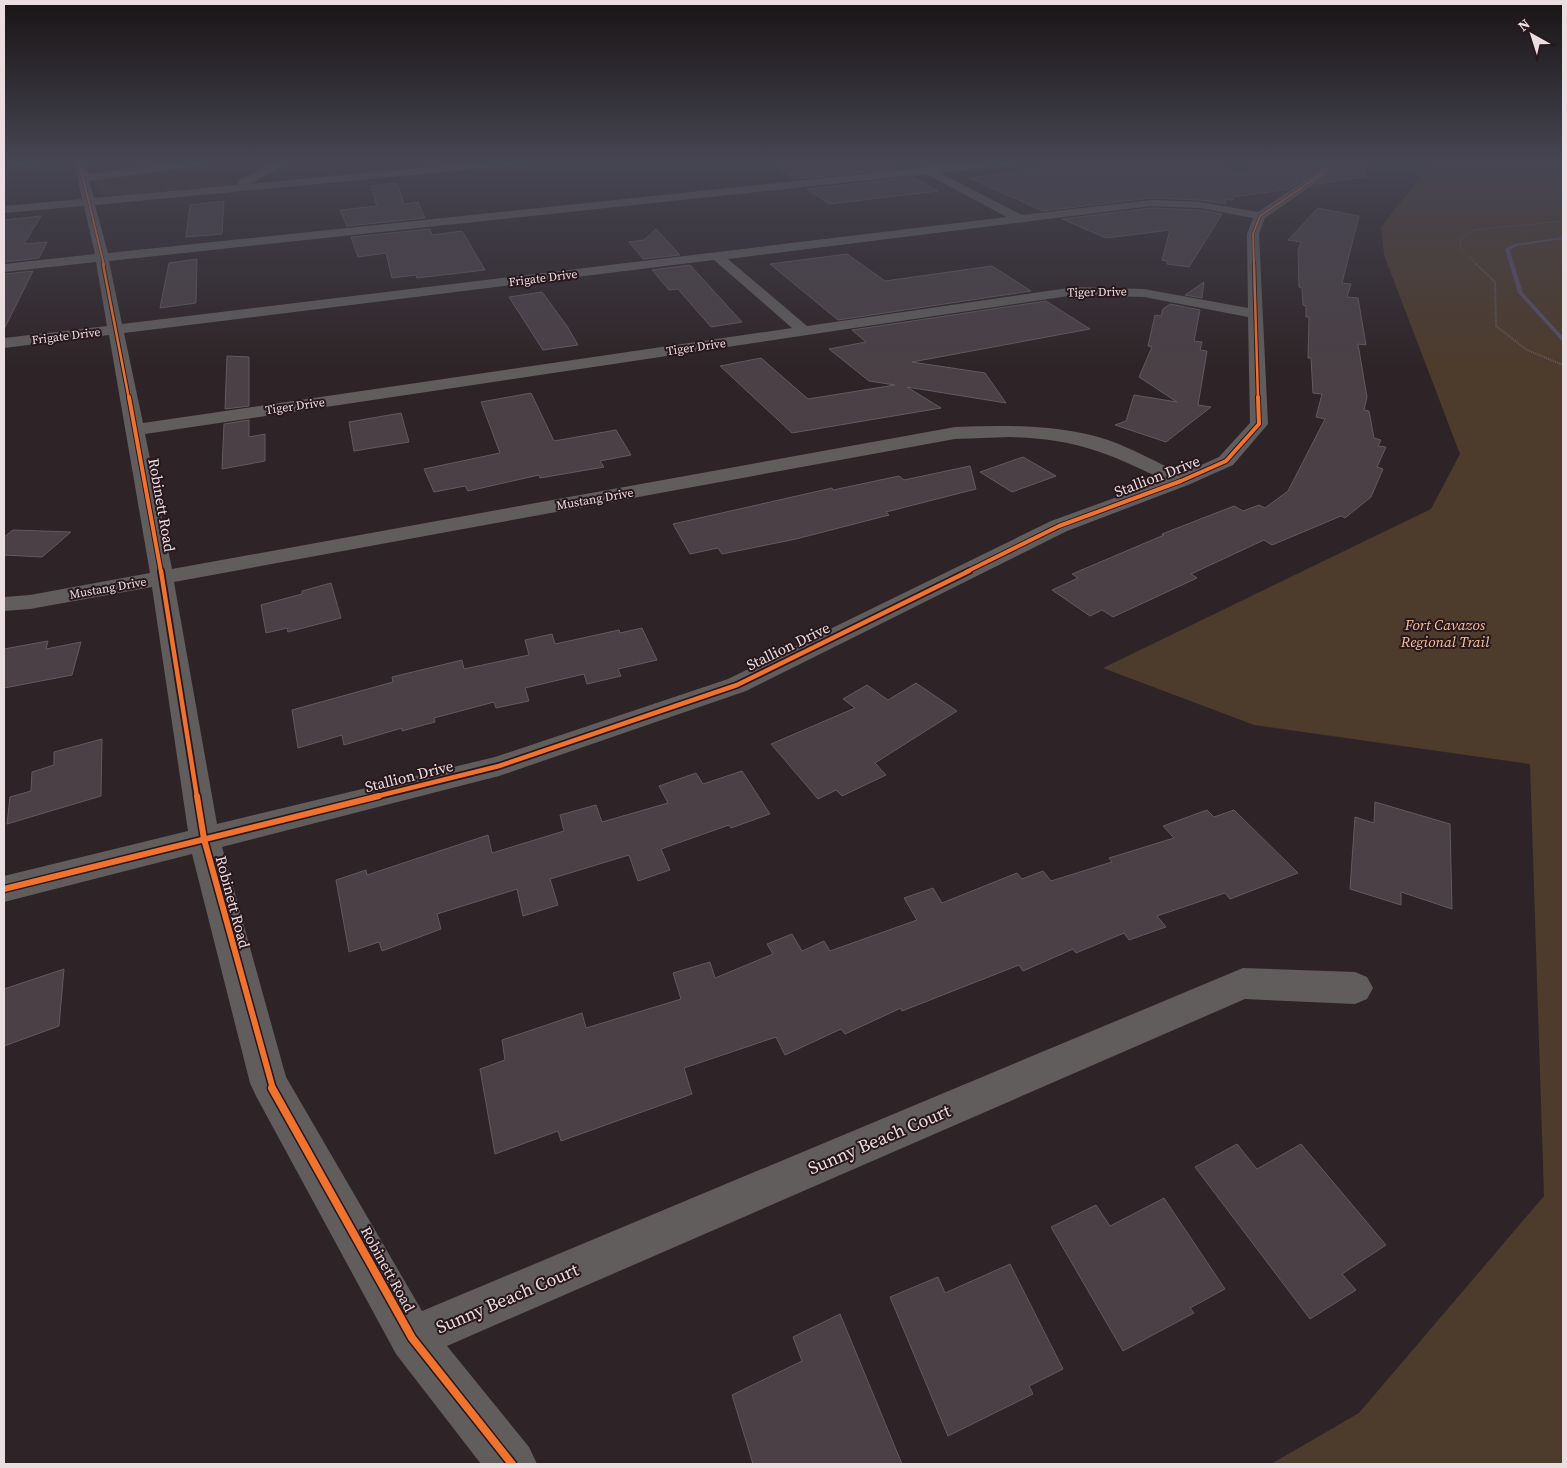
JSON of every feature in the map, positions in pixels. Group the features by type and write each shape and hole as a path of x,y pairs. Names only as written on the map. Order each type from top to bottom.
{"street":[{"name":"Robinett Road","path":"96,230 162,578 204,839 269,1083 412,1338 512,1464"},
{"path":"4,268 366,230"},
{"name":"Frigate Drive","path":"4,343 934,230"},
{"name":"Stallion Drive","path":"4,889 499,766 737,685 1059,526 1181,481 1226,461 1259,424 1253,234 1255,230"},
{"path":"717,256 804,330"},
{"name":"Tiger Drive","path":"135,430 804,330 1093,290 1153,294 1256,314"},
{"name":"Mustang Drive","path":"4,604 30,602 955,433 998,430 1038,431 1100,444 1181,481"},
{"name":"Sunny Beach Court","path":"412,1338 1243,983 1355,988"}],"path":[{"path":"1480,230 1475,230 1461,238 1460,248 1495,282 1496,326 1511,342 1536,356 1563,365"}],"green space":[{"name":"Fort Cavazos Regional Trail","path":"1381,230 1563,230 1563,1464 1271,1464 1359,1413 1544,1196 1530,764 1254,725 1103,668 1431,509 1460,454 1384,255"}],"building":[{"path":"4,230 33,230 24,244 47,242 39,258 4,262"},
{"path":"187,230 222,230 222,234 186,237"},
{"path":"425,230 430,230 432,235 462,231 485,270 417,278 416,275 392,278 386,253 358,257 351,237"},
{"path":"656,230 680,255 643,259 629,242 644,240"},
{"path":"1086,230 1212,230 1189,267 1167,264 1167,261 1162,260 1170,230 1106,238"},
{"path":"1298,230 1356,230 1342,283 1351,284 1347,297 1358,298 1366,345 1358,344 1367,397 1364,410 1369,411 1374,438 1381,440 1378,446 1386,447 1377,467 1383,469 1371,497 1345,518 1341,516 1272,545 1264,540 1191,574 1197,578 1113,617 1102,610 1090,616 1052,590 1078,578 1072,574 1164,535 1162,534 1234,506 1243,511 1259,505 1265,508 1288,491 1325,419 1316,417 1322,394 1313,393 1311,358 1308,358 1309,317 1306,317 1306,306 1303,305 1302,288 1299,287 1298,250 1301,242 1288,240"},
{"path":"847,254 885,281 992,266 1031,291 838,320 770,264"},
{"path":"197,259 196,303 160,308 169,263"},
{"path":"690,265 742,322 711,327 678,289 669,290 652,270"},
{"path":"33,271 4,329 4,274"},
{"path":"1204,282 1202,298 1185,295"},
{"path":"542,292 567,326 578,345 543,350 509,297"},
{"path":"1046,301 1090,329 912,362 985,373 1006,403 907,387 941,408 792,433 720,366 761,358 808,399 895,385 869,381 829,349 866,342 852,330"},
{"path":"1170,304 1200,310 1194,341 1202,342 1200,350 1207,351 1198,405 1211,407 1166,442 1115,425 1126,421 1134,395 1177,402 1139,377 1152,347 1148,346 1155,315 1161,316 1163,309"},
{"path":"227,356 249,357 249,406 225,409"},
{"path":"531,393 554,441 616,430 631,455 600,461 604,467 540,478 539,475 468,491 465,486 434,492 424,469 500,453 481,402"},
{"path":"401,413 409,442 354,451 349,422"},
{"path":"249,420 249,437 265,434 265,461 222,469 224,424"},
{"path":"1023,457 1056,476 1012,492 980,472"},
{"path":"970,466 976,489 886,512 889,515 796,539 722,554 718,548 690,554 673,524 832,488 833,490 899,476 904,480"},
{"path":"13,530 71,532 42,557 4,555 4,537"},
{"path":"331,583 341,618 288,632 287,628 266,633 261,605 302,594 302,591"},
{"path":"642,628 657,660 618,669 621,676 587,684 584,674 525,688 529,701 496,708 494,702 434,718 435,722 402,731 402,728 344,745 342,735 298,748 292,710 393,682 392,677 462,660 464,669 529,655 525,640 552,634 555,644 619,630 620,633"},
{"path":"48,641 46,649 81,642 72,675 4,688 4,649"},
{"path":"916,683 957,711 875,763 886,775 842,796 836,790 818,799 771,744 855,708 843,699 867,685 888,700"},
{"path":"102,739 101,796 7,824 10,797 31,791 32,772 54,765 54,752"},
{"path":"742,771 770,814 731,828 729,825 661,849 670,870 638,881 629,855 550,879 558,905 523,916 517,889 437,914 441,929 382,951 379,942 349,952 336,880 366,870 367,875 488,835 492,853 564,831 560,815 596,805 602,822 668,803 659,786 696,773 703,784"},
{"path":"1375,802 1450,824 1452,909 1401,892 1401,905 1350,889 1355,817 1374,823"},
{"path":"1207,810 1214,817 1234,810 1298,873 1230,899 1225,893 1157,916 1166,927 1129,940 1124,933 1076,953 1073,949 1023,971 1019,965 902,1011 901,1008 845,1034 841,1029 785,1055 776,1037 684,1068 692,1094 561,1141 558,1131 495,1154 480,1069 505,1060 502,1040 582,1013 586,1028 681,999 673,973 710,962 715,978 773,954 767,944 792,934 802,951 824,941 830,951 917,920 904,898 933,888 942,903 1017,873 1022,879 1043,871 1051,881 1112,862 1109,858 1174,838 1163,826"},
{"path":"64,969 59,1026 4,1046 4,989"},
{"path":"1237,1144 1257,1169 1301,1144 1386,1245 1342,1274 1356,1290 1310,1319 1195,1167"},
{"path":"1164,1198 1225,1289 1190,1308 1194,1313 1123,1351 1051,1227 1096,1205 1110,1226"},
{"path":"1010,1264 1063,1369 1029,1386 1033,1394 948,1436 890,1297 938,1277 945,1293"},
{"path":"840,1314 902,1464 753,1464 732,1395 802,1361 793,1337"}],"waterway":[{"path":"1563,238 1515,245 1507,249 1521,293 1563,340"}],"cycle path":[{"path":"95,230 162,578 204,839 269,1083 412,1338 512,1464"},
{"path":"4,889 499,766 737,685 1059,526 1181,481 1226,461 1259,424 1253,234 1255,230"}]}
